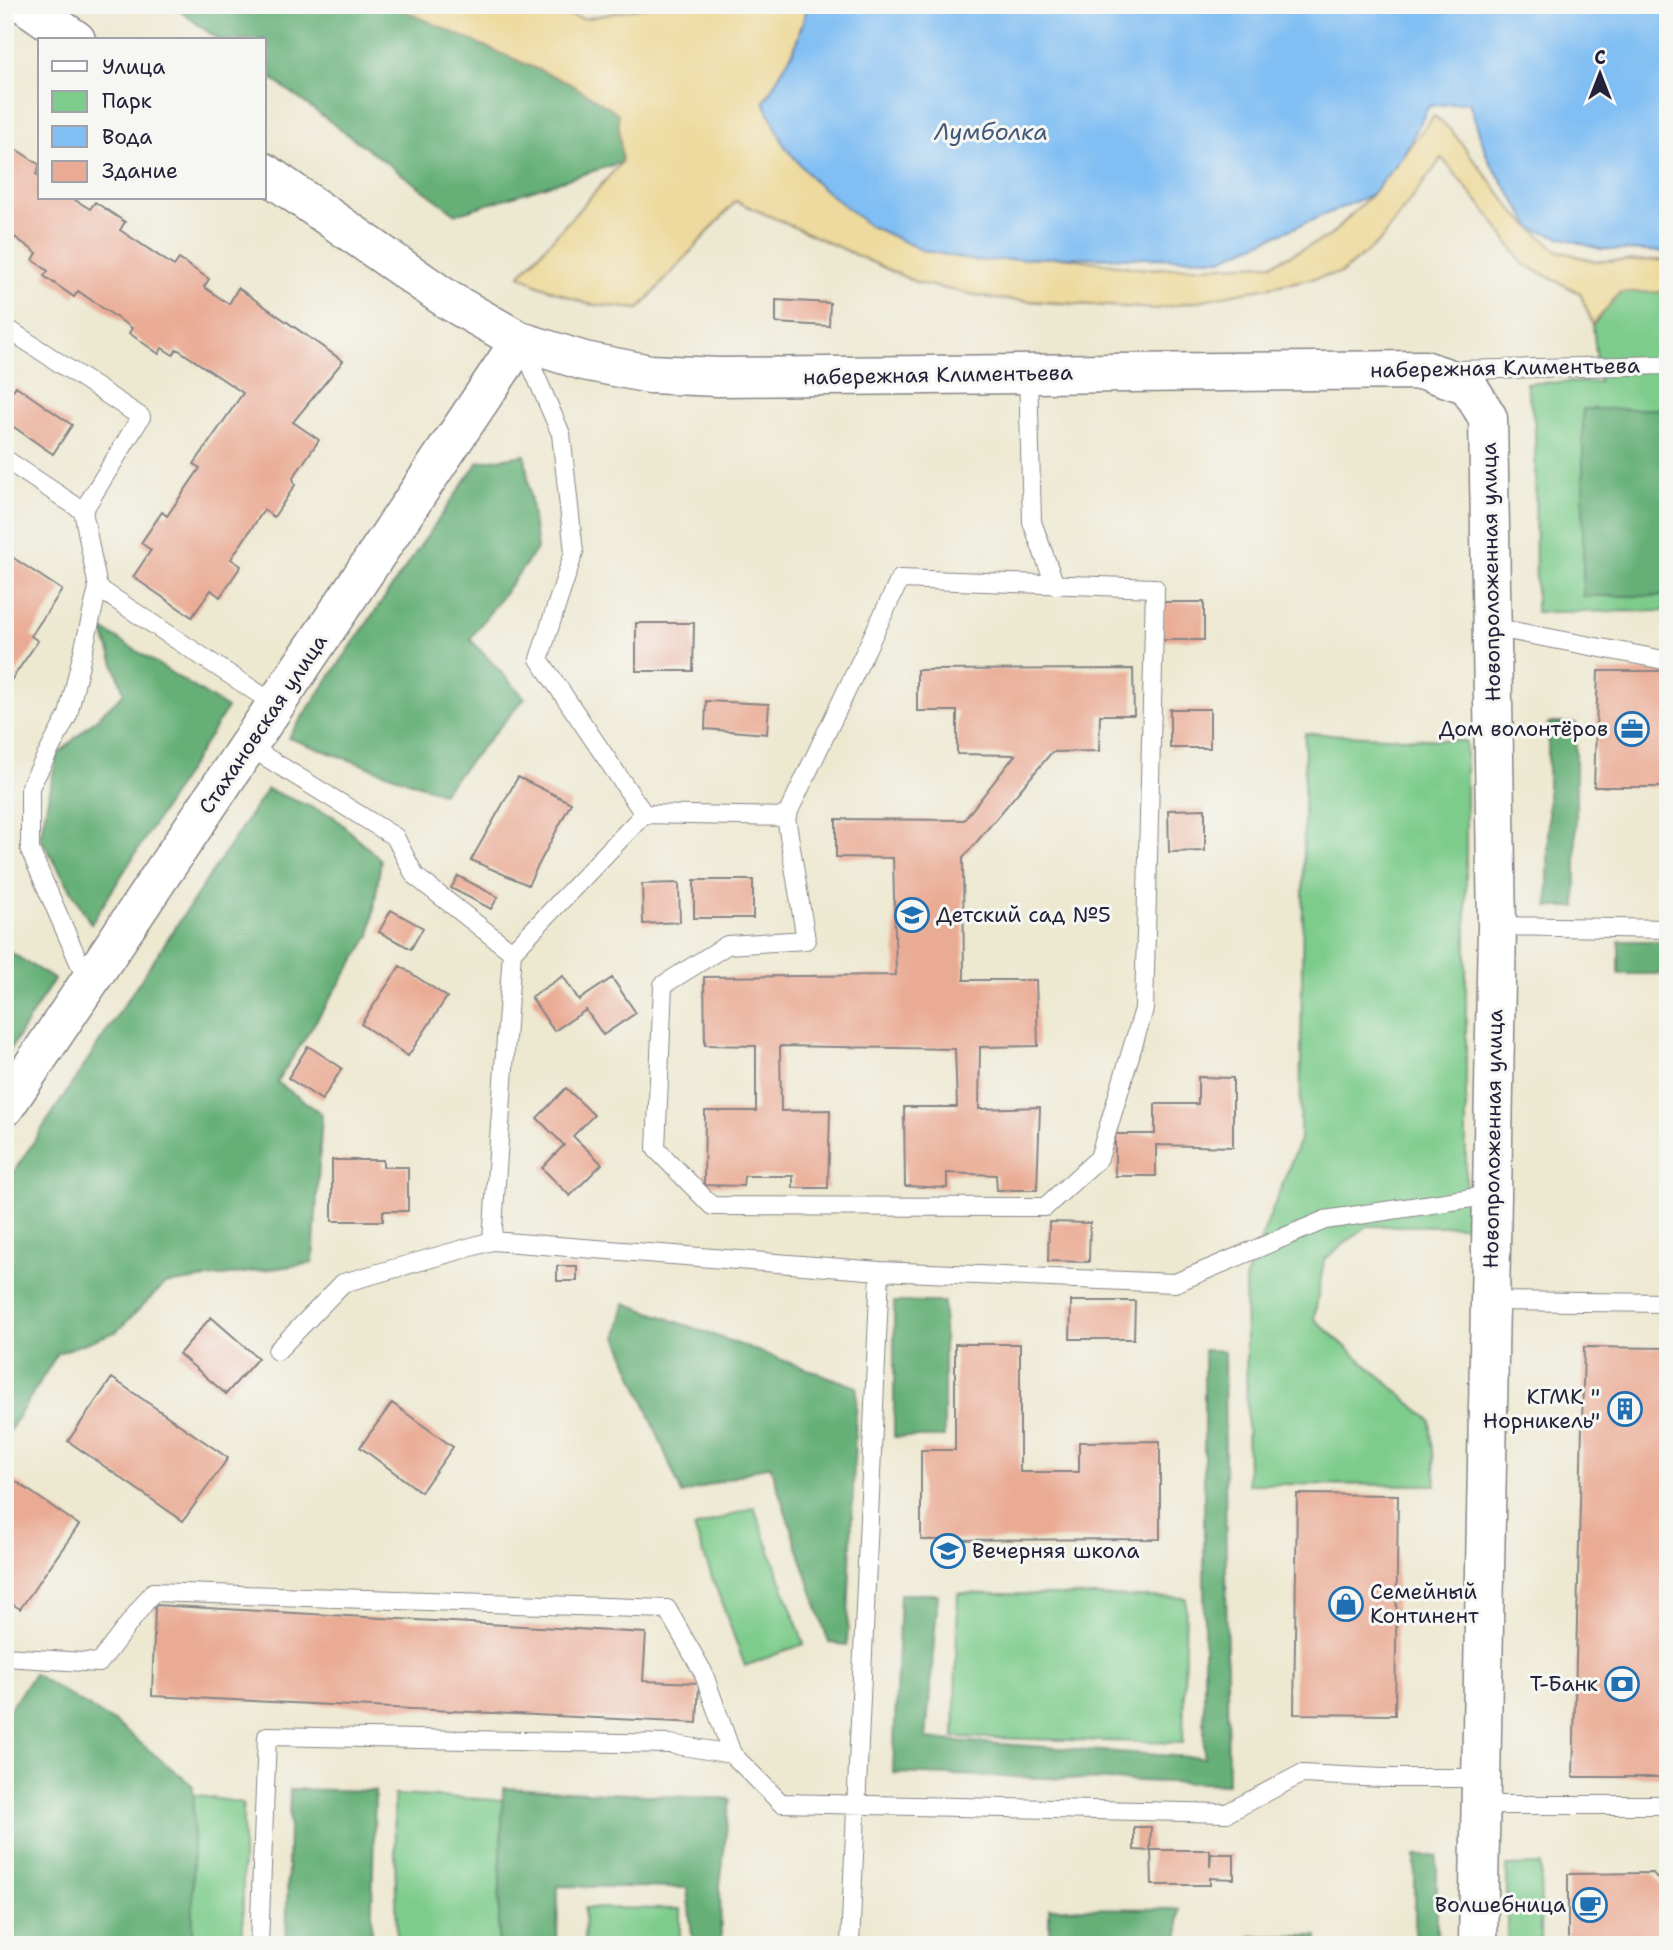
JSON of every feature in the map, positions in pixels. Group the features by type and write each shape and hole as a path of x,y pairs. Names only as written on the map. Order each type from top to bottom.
{"street":[{"path":"26,5 73,38"},
{"name":"набережная Климентьева","path":"266,173 448,300 520,341 584,361 650,374 718,377 1424,370"},
{"name":"Стахановская улица","path":"5,1107 520,341"},
{"name":"Новопроложенная улица","path":"1424,370 1468,385 1488,418 1497,926 1478,1945"}],"lane":[{"path":"5,327 141,417 83,511 98,588 68,715 30,787 30,850 89,983"},
{"path":"520,341 561,434 575,552 539,659 644,814"},
{"name":"набережная Климентьева","path":"1424,370 1668,365"},
{"path":"1028,373 1032,522 1055,585"},
{"path":"5,459 83,511"},
{"path":"900,579 1055,585 1155,588 1144,1009 1099,1158 1045,1208 712,1206 656,1149 663,985 727,945 806,940 786,817 900,579"},
{"path":"98,588 276,705"},
{"path":"1491,627 1664,660 1668,658"},
{"path":"248,746 395,837 415,876 512,952"},
{"path":"492,1241 512,952 644,814 786,817"},
{"path":"1497,926 1668,929"},
{"path":"277,1351 343,1283 492,1241 880,1271 1175,1283 1325,1220 1492,1195"},
{"path":"850,1945 880,1271"},
{"path":"1491,1301 1668,1303"},
{"path":"5,1657 99,1663 153,1592 667,1609 703,1672 732,1754 781,1803 1227,1813 1301,1774 1383,1778 1482,1792 1668,1805"},
{"path":"259,1945 267,1736 670,1744 732,1754"}],"green space":[{"path":"172,5 391,5 569,83 618,113 622,162 456,214 266,74 266,38 216,38"},
{"path":"1620,292 1668,292 1668,611 1536,612 1535,424 1526,383 1599,382 1593,325"},
{"path":"1583,409 1668,409 1668,596 1583,596"},
{"path":"525,455 537,549 470,639 525,698 442,793 288,738 478,462"},
{"path":"102,629 227,708 91,924 40,837 57,755 124,693"},
{"path":"1548,723 1576,723 1576,907 1548,907"},
{"path":"1305,733 1466,741 1466,1226 1367,1226 1324,1260 1314,1319 1430,1420 1436,1485 1248,1484 1245,1280 1300,1139"},
{"path":"267,789 333,816 381,860 370,936 277,1082 322,1114 313,1263 165,1284 116,1332 58,1353 5,1438 5,1185"},
{"path":"1619,941 1668,941 1668,974 1619,974"},
{"path":"5,949 54,979 5,1058"},
{"path":"894,1302 944,1302 944,1437 894,1437"},
{"path":"625,1303 857,1387 847,1645 829,1643 770,1465 682,1494 617,1336"},
{"path":"1204,1350 1224,1351 1228,1784 893,1773 900,1594 938,1594 926,1739 1204,1758"},
{"path":"754,1507 804,1644 745,1666 694,1528"},
{"path":"958,1593 1186,1598 1183,1743 954,1737"},
{"path":"34,1674 117,1724 193,1786 193,1945 5,1945 5,1715"},
{"path":"503,1788 730,1799 720,1886 721,1945 693,1945 687,1888 558,1886 557,1945 498,1945"},
{"path":"290,1789 375,1791 371,1945 286,1945"},
{"path":"193,1795 243,1803 243,1945 193,1945"},
{"path":"394,1795 503,1800 498,1945 397,1945"},
{"path":"1415,1856 1437,1856 1437,1945 1415,1945"},
{"path":"1541,1865 1540,1945 1507,1945 1507,1866"},
{"path":"585,1908 680,1909 680,1945 584,1945"},
{"path":"1049,1908 1179,1909 1179,1945 1049,1945"},
{"path":"1250,1936 1317,1936 1317,1945 1250,1945"}],"sand":[{"path":"391,5 526,5 584,19 655,5 808,5 794,50 764,101 868,225 922,250 976,261 1062,257 1145,269 1272,264 1330,236 1371,195 1434,116 1451,130 1515,213 1556,250 1594,261 1668,260 1668,292 1620,292 1593,325 1580,293 1523,264 1489,215 1442,158 1379,242 1341,273 1157,309 995,299 918,283 736,201 639,309 587,304 520,275 622,162 618,113 569,83"}],"water":[{"name":"Лумболка","path":"808,5 1668,5 1668,252 1600,249 1533,229 1488,159 1469,102 1429,106 1403,156 1371,195 1221,259 1062,257 976,261 922,250 868,225 815,182 785,147 764,102 794,50"}],"building":[{"path":"11,146 38,164 38,200 75,200 90,209 95,202 125,222 120,230 174,266 179,259 209,279 204,287 229,304 238,288 343,361 293,422 319,440 293,478 295,485 274,517 264,510 231,559 241,566 220,597 211,590 192,617 133,577 151,550 141,543 162,512 167,516 200,468 194,464 243,393 177,349 173,355 162,348 159,354 129,333 132,328 78,291 74,297 44,276 48,271 33,260 37,253 13,236 8,244 5,242 5,154"},
{"path":"776,300 830,303 829,326 776,323"},
{"path":"16,386 72,425 53,454 5,421 5,402"},
{"path":"9,555 62,590 31,636 38,641 5,689 5,561"},
{"path":"1163,602 1204,602 1204,640 1163,640"},
{"path":"636,623 694,623 693,671 636,671"},
{"path":"1133,669 1134,715 1100,715 1099,751 1052,752 963,858 964,980 1036,980 1038,1046 980,1047 979,1109 1040,1107 1037,1190 997,1190 996,1175 947,1173 947,1188 905,1186 904,1107 957,1107 955,1049 780,1046 781,1111 830,1110 828,1188 793,1188 793,1176 744,1176 743,1186 704,1185 705,1111 756,1111 756,1046 705,1045 704,977 896,975 893,858 836,857 836,819 964,820 1015,755 957,754 957,711 917,711 917,670"},
{"name":"Дом волонтёров","path":"1598,671 1668,671 1668,787 1594,787"},
{"path":"706,701 769,704 767,734 705,729"},
{"path":"1170,709 1210,709 1210,748 1170,748"},
{"path":"518,777 571,803 528,885 471,860"},
{"path":"1205,809 1205,851 1169,852 1168,810"},
{"path":"458,876 498,897 491,909 451,888"},
{"path":"694,880 753,880 753,918 694,918"},
{"path":"679,883 680,922 643,924 642,884"},
{"path":"391,910 423,928 411,949 379,932"},
{"path":"400,966 447,997 408,1056 361,1024"},
{"path":"563,976 579,1000 612,978 636,1013 603,1035 586,1010 554,1031 531,997"},
{"path":"308,1046 342,1068 322,1100 288,1078"},
{"path":"1198,1077 1233,1078 1233,1147 1156,1145 1156,1176 1115,1176 1115,1134 1155,1134 1155,1104 1198,1104"},
{"path":"566,1088 594,1115 573,1136 602,1164 570,1196 542,1168 564,1145 537,1118"},
{"path":"332,1160 383,1160 383,1167 408,1167 408,1211 383,1211 383,1221 332,1221"},
{"path":"1049,1222 1090,1223 1089,1262 1048,1261"},
{"path":"557,1266 577,1266 577,1281 557,1281"},
{"path":"1071,1301 1135,1301 1134,1339 1070,1339"},
{"path":"211,1317 258,1358 226,1394 179,1354"},
{"path":"955,1344 1020,1344 1020,1472 1079,1472 1079,1442 1160,1441 1160,1539 921,1540 921,1450 955,1450"},
{"path":"1584,1347 1668,1348 1668,1777 1573,1777"},
{"path":"112,1378 228,1458 183,1521 68,1441"},
{"path":"392,1403 453,1447 421,1492 360,1447"},
{"path":"8,1476 79,1525 20,1609 5,1599 5,1479"},
{"name":"Семейный Континент","path":"1297,1494 1398,1495 1395,1715 1294,1714"},
{"path":"155,1605 646,1633 643,1681 699,1683 697,1723 152,1696"},
{"path":"1134,1827 1151,1827 1150,1851 1134,1850"},
{"path":"1151,1850 1210,1850 1210,1867 1211,1854 1234,1854 1234,1879 1210,1878 1210,1885 1152,1885"},
{"path":"1653,1873 1668,1893 1668,1945 1568,1945 1568,1874"}],"place":[{"name":"Дом волонтёров","path":"1632,729"},
{"name":"Детский сад №5","path":"912,915"},
{"name":"КГМК \" Норникель\"","path":"1625,1409"},
{"name":"Вечерняя школа","path":"948,1551"},
{"name":"Семейный Континент","path":"1346,1604"},
{"name":"Т-Банк","path":"1622,1684"},
{"name":"Волшебница","path":"1590,1905"}]}
